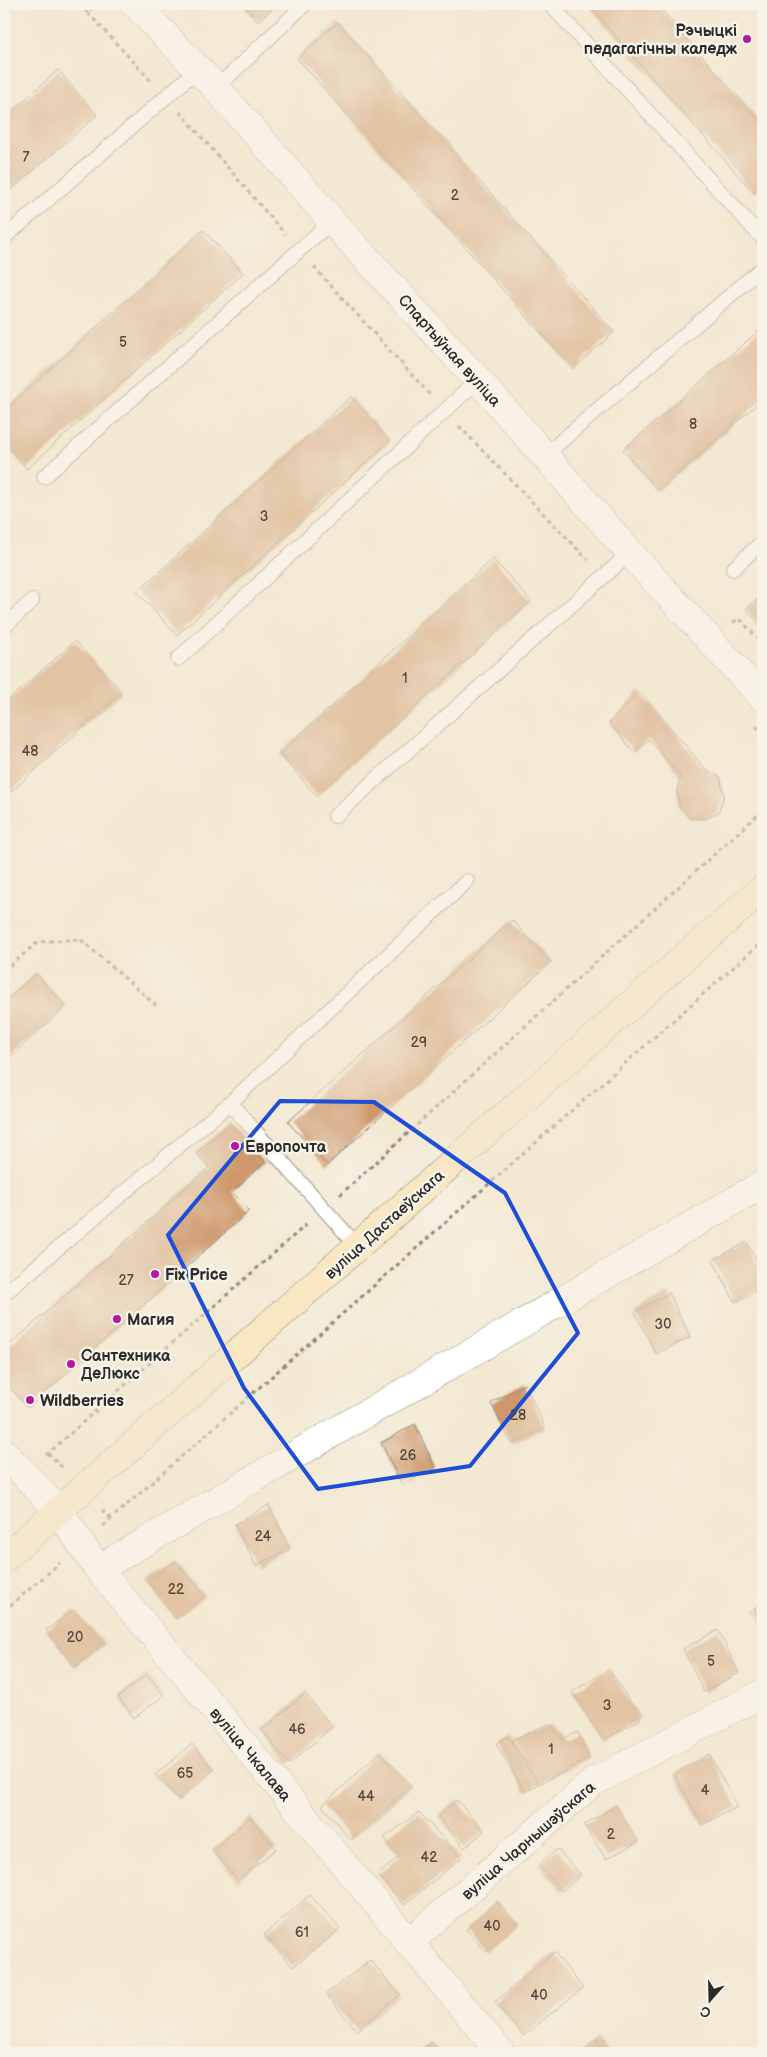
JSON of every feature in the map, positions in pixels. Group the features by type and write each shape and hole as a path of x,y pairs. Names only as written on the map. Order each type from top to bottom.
{"street":[{"name":"Спартыўная вуліца","path":"135,4 206,79 332,222 478,380 630,554 756,709"},
{"name":"вуліца Дастаеўскага","path":"4,1559 763,888"},
{"path":"98,1569 763,1184"},
{"name":"вуліца Чкалава","path":"4,1453 58,1510 98,1569 501,2053"},
{"name":"вуліца Чарнышэўскага","path":"408,1943 594,1782 763,1693"}],"lane":[{"path":"4,238 166,97 206,79 305,4"},
{"path":"550,4 763,239"},
{"path":"44,476 332,222"},
{"path":"544,456 763,267"},
{"path":"178,658 478,380"},
{"path":"733,569 763,541"},
{"path":"335,816 630,554"},
{"path":"4,627 32,601"},
{"path":"4,1294 230,1103 467,882"},
{"path":"230,1103 358,1248"}],"path":[{"path":"79,4 166,97 444,411 604,576"},
{"path":"88,13 96,4"},
{"path":"756,709 763,734"},
{"path":"24,1474 324,1209 763,810"},
{"path":"4,971 38,942 80,939 158,1007"},
{"path":"4,1611 763,941"}],"highlighted area":[{"path":"280,1101 374,1102 505,1193 578,1333 470,1466 318,1489 244,1388 168,1235"}],"building":[{"path":"242,4 277,4 258,22"},
{"path":"587,4 656,4 763,125 763,185 754,193"},
{"path":"338,22 614,332 573,369 297,58"},
{"path":"58,70 97,115 4,196 4,118"},
{"path":"203,230 243,273 27,469 4,443 4,411"},
{"path":"763,327 763,399 658,491 623,450"},
{"path":"351,397 390,441 177,635 137,592"},
{"path":"493,559 531,601 317,796 279,754"},
{"path":"763,594 763,628 746,609"},
{"path":"75,641 122,692 4,798 4,704"},
{"path":"640,691 705,769 720,777 724,795 719,812 706,819 690,818 679,806 677,790 680,776 649,739 634,752 609,723"},
{"path":"512,920 551,962 327,1165 288,1122"},
{"path":"36,973 66,1006 4,1063 4,1002"},
{"path":"230,1123 265,1162 232,1192 249,1211 28,1408 4,1381 4,1350 209,1167 196,1153"},
{"path":"747,1242 763,1276 763,1288 735,1302 713,1260"},
{"path":"669,1293 690,1337 656,1354 635,1312"},
{"path":"525,1384 545,1428 512,1444 491,1403"},
{"path":"415,1424 435,1468 402,1485 381,1443"},
{"path":"269,1505 290,1549 256,1566 235,1524"},
{"path":"175,1561 205,1596 176,1619 147,1581"},
{"path":"763,1604 763,1625 754,1609"},
{"path":"74,1610 105,1644 75,1667 46,1630"},
{"path":"718,1630 739,1673 704,1692 683,1649"},
{"path":"609,1669 641,1719 603,1740 572,1692"},
{"path":"147,1674 164,1695 134,1718 118,1697"},
{"path":"305,1693 332,1727 289,1764 262,1730"},
{"path":"549,1724 563,1739 578,1732 589,1758 539,1784 512,1740"},
{"path":"508,1736 537,1785 525,1792 496,1744"},
{"path":"192,1744 214,1770 179,1800 155,1775"},
{"path":"380,1752 411,1786 351,1840 322,1806"},
{"path":"709,1754 737,1807 702,1825 674,1774"},
{"path":"457,1800 484,1831 464,1848 438,1816"},
{"path":"616,1805 638,1842 606,1859 584,1825"},
{"path":"419,1812 461,1858 404,1905 378,1875 400,1856 384,1838"},
{"path":"250,1817 276,1849 238,1880 212,1850"},
{"path":"557,1849 581,1875 562,1891 539,1865"},
{"path":"310,1895 340,1929 293,1967 264,1935"},
{"path":"497,1901 518,1924 486,1952 466,1929"},
{"path":"554,1952 583,1988 523,2036 495,2002"},
{"path":"370,1960 400,1995 357,2031 326,1994"},
{"path":"596,2039 608,2053 580,2053"},
{"path":"431,2042 441,2053 417,2053"}],"place":[{"name":"Рэчыцкі педагагічны каледж","path":"747,39"},
{"name":"Европочта","path":"235,1146"},
{"name":"Fix Price","path":"155,1274"},
{"name":"Магия","path":"117,1319"},
{"name":"Сантехника ДеЛюкс","path":"71,1364"},
{"name":"Wildberries","path":"30,1400"}]}
